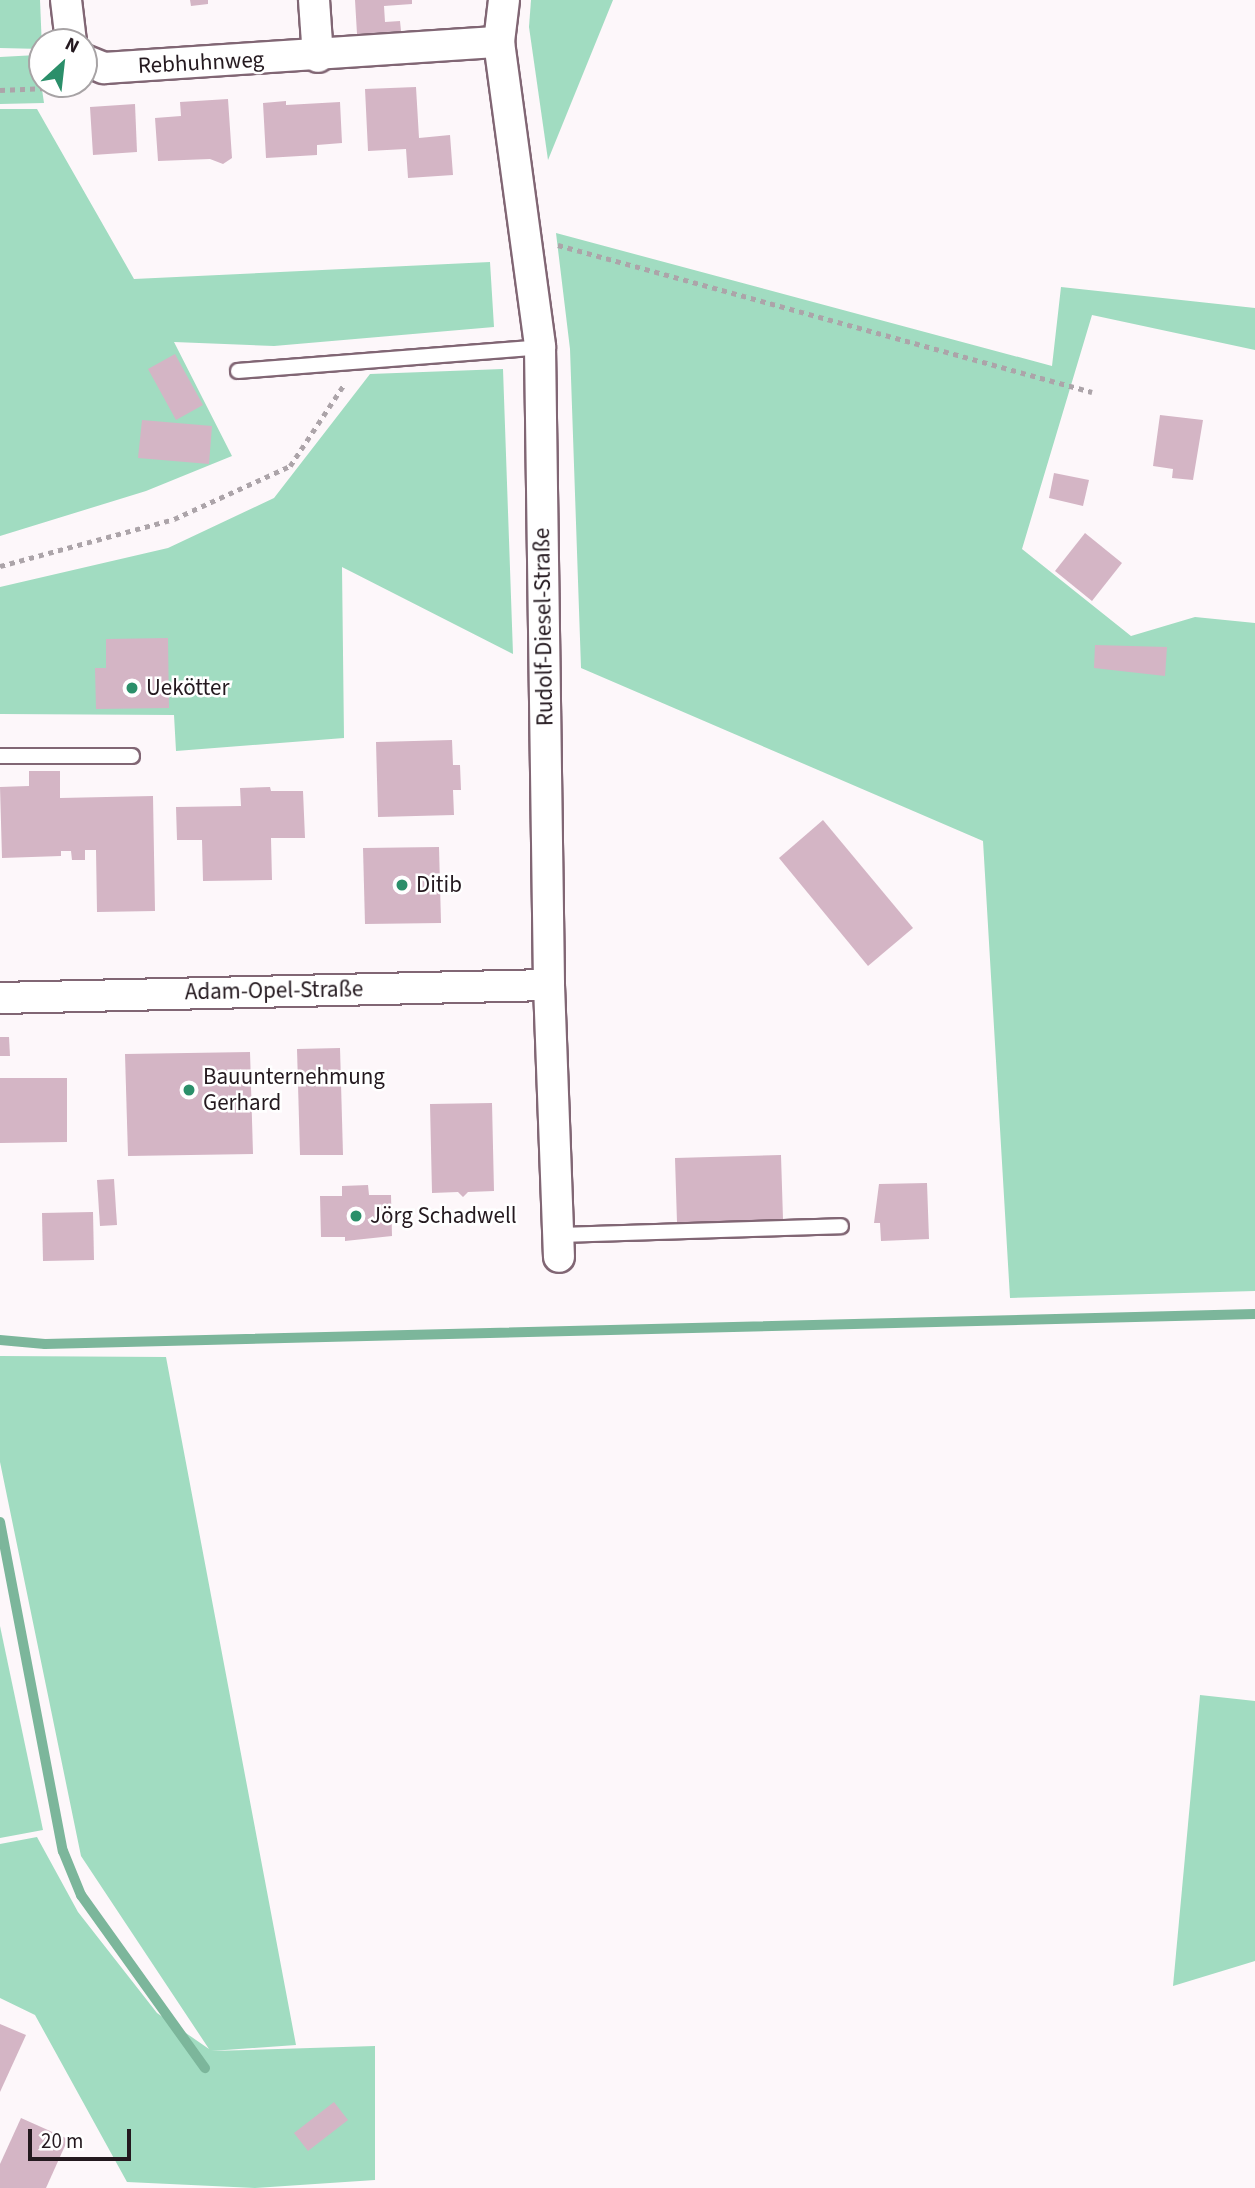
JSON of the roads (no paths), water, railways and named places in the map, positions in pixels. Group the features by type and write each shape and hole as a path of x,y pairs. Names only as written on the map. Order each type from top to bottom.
{"street":[{"path":"66,0 69,28"},
{"path":"314,0 318,57"},
{"name":"Rudolf-Diesel-Straße","path":"504,0 499,41 540,347 549,985 559,1246"},
{"name":"Rebhuhnweg","path":"98,66 104,68 318,57 499,41"},
{"name":"Adam-Opel-Straße","path":"0,998 549,985"}],"lane":[{"path":"238,371 540,347"},
{"path":"0,756 132,756"},
{"path":"559,1246 841,1226"}],"waterway":[{"path":"0,1340 45,1344 1255,1314"},
{"path":"0,1522 63,1851 81,1895 205,2068"}],"place":[{"name":"Uekötter","path":"132,688"},
{"name":"Ditib","path":"402,885"},
{"name":"Bauunternehmung Gerhard","path":"189,1090"},
{"name":"Jörg Schadwell","path":"356,1216"}]}
